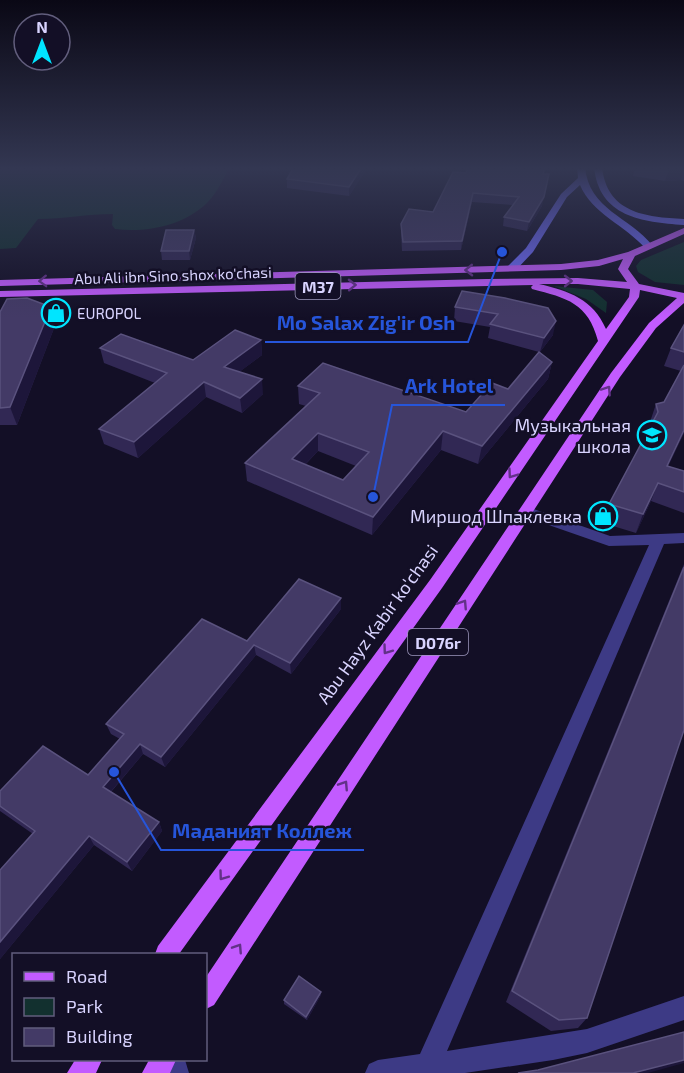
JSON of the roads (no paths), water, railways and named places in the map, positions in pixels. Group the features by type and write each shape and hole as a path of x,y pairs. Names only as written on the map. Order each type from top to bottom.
{"main road":[{"path":"511,269 530,250 551,217"},
{"path":"615,217 635,231 648,246"},
{"path":"646,217 684,222"},
{"name":"M37","path":"631,254 684,231"},
{"path":"631,254 623,269 635,286"},
{"name":"Abu Ali ibn Sino shox ko'chasi","path":"0,283 511,269 589,265 631,254"},
{"name":"Abu Ali ibn Sino shox ko'chasi","path":"0,294 486,282 578,281 635,286"},
{"path":"486,282 537,287 573,298 595,313 604,342"},
{"name":"M37","path":"635,286 684,297"},
{"name":"Abu Hayz Kabir ko'chasi","path":"167,953 436,584 604,342 634,297 635,286"},
{"name":"D076r","path":"207,995 525,511 632,353 665,310 684,297"}],"street":[{"path":"525,511 609,541 684,538"},
{"path":"428,1066 659,539"},
{"path":"378,1073 587,1041 684,1008"}],"place":[{"name":"Mo Salax Zig'ir Osh","path":"502,252"},
{"name":"EUROPOL","path":"56,313"},
{"name":"Музыкальная школа","path":"652,435"},
{"name":"Ark Hotel","path":"373,497"},
{"name":"Миршод Шпаклевка","path":"603,516"},
{"name":"Маданият Коллеж","path":"114,772"}]}
